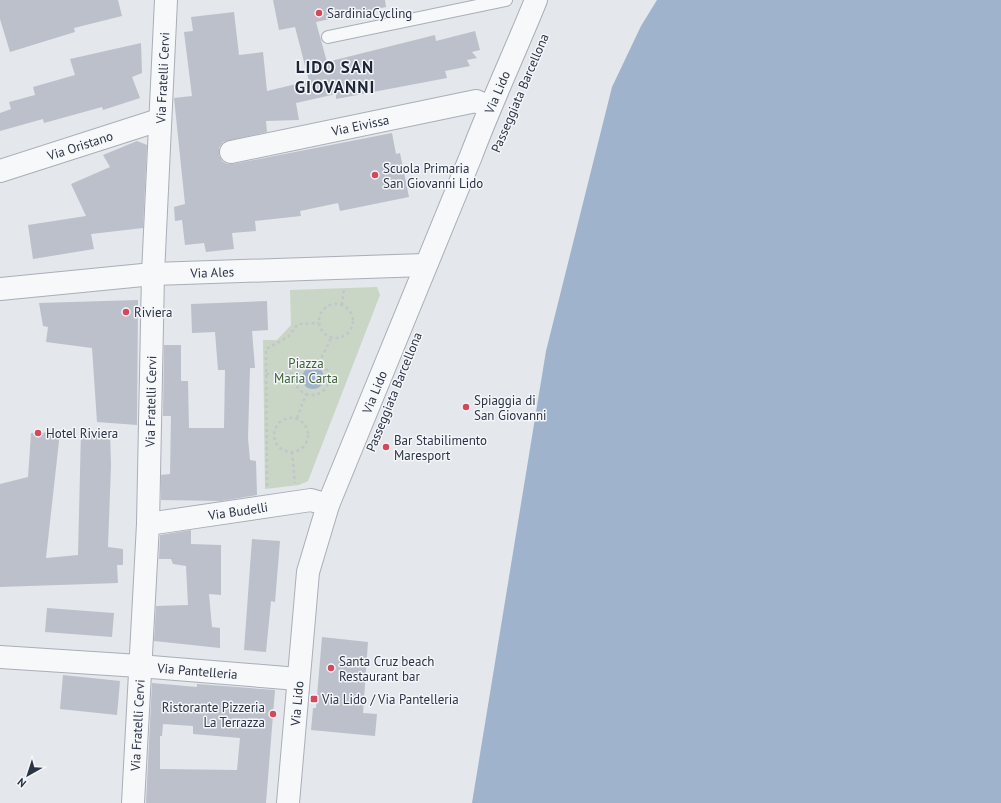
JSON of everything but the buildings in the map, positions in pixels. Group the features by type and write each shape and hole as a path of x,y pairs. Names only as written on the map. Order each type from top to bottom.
{"street":[{"name":"Via Fratelli Cervi","path":"133,803 139,666 148,524 153,274 159,120 166,0"},
{"name":"Via Lido","path":"288,803 308,572 328,505 425,265 471,156 489,107 504,77 536,0"},
{"name":"Via Eivissa","path":"231,152 476,101 489,107"},
{"name":"Via Oristano","path":"0,171 159,120"},
{"name":"Via Ales","path":"0,289 153,274 425,265"},
{"name":"Via Budelli","path":"148,524 311,500 328,505"},
{"name":"Via Pantelleria","path":"0,657 139,666 298,679"}],"lane":[{"path":"328,37 506,0"}],"path":[{"path":"342,305 345,282"},
{"path":"342,305 351,314 352,327 349,333 344,337 337,339 331,338 325,334 319,323 323,310 328,306 342,305"},
{"path":"268,506 266,349 288,337 298,324 319,323"},
{"path":"320,363 331,338"},
{"path":"310,361 320,363 327,370 328,383 325,389 319,393 306,394 296,386 295,373 299,366 304,362 310,361"},
{"path":"266,374 295,373"},
{"path":"297,418 306,394"},
{"path":"290,417 297,418 307,427 307,440 304,446 292,452 280,447 276,442 274,436 275,429 278,423 290,417"},
{"path":"268,436 274,436"},
{"path":"292,452 295,483 300,484"}],"green space":[{"name":"Piazza Maria Carta","path":"377,287 380,295 308,481 299,485 265,489 263,340 277,340 291,325 290,290"}],"water":[{"path":"657,0 1001,0 1001,803 472,803 546,351 612,87 641,26"},
{"path":"313,367 317,368 323,374 323,382 317,388 313,389 309,388 303,382 302,378 303,374 309,368"}],"place":[{"name":"SardiniaCycling","path":"319,13"},
{"name":"Scuola Primaria San Giovanni Lido","path":"375,175"},
{"name":"Riviera","path":"126,312"},
{"name":"Spiaggia di San Giovanni","path":"466,407"},
{"name":"Hotel Riviera","path":"38,433"},
{"name":"Bar Stabilimento Maresport","path":"386,447"},
{"name":"Santa Cruz beach Restaurant bar","path":"331,668"},
{"name":"Via Lido / Via Pantelleria","path":"314,699"},
{"name":"Ristorante Pizzeria La Terrazza","path":"273,714"}],"district":[{"name":"LIDO SAN GIOVANNI","path":"335,77"}]}
